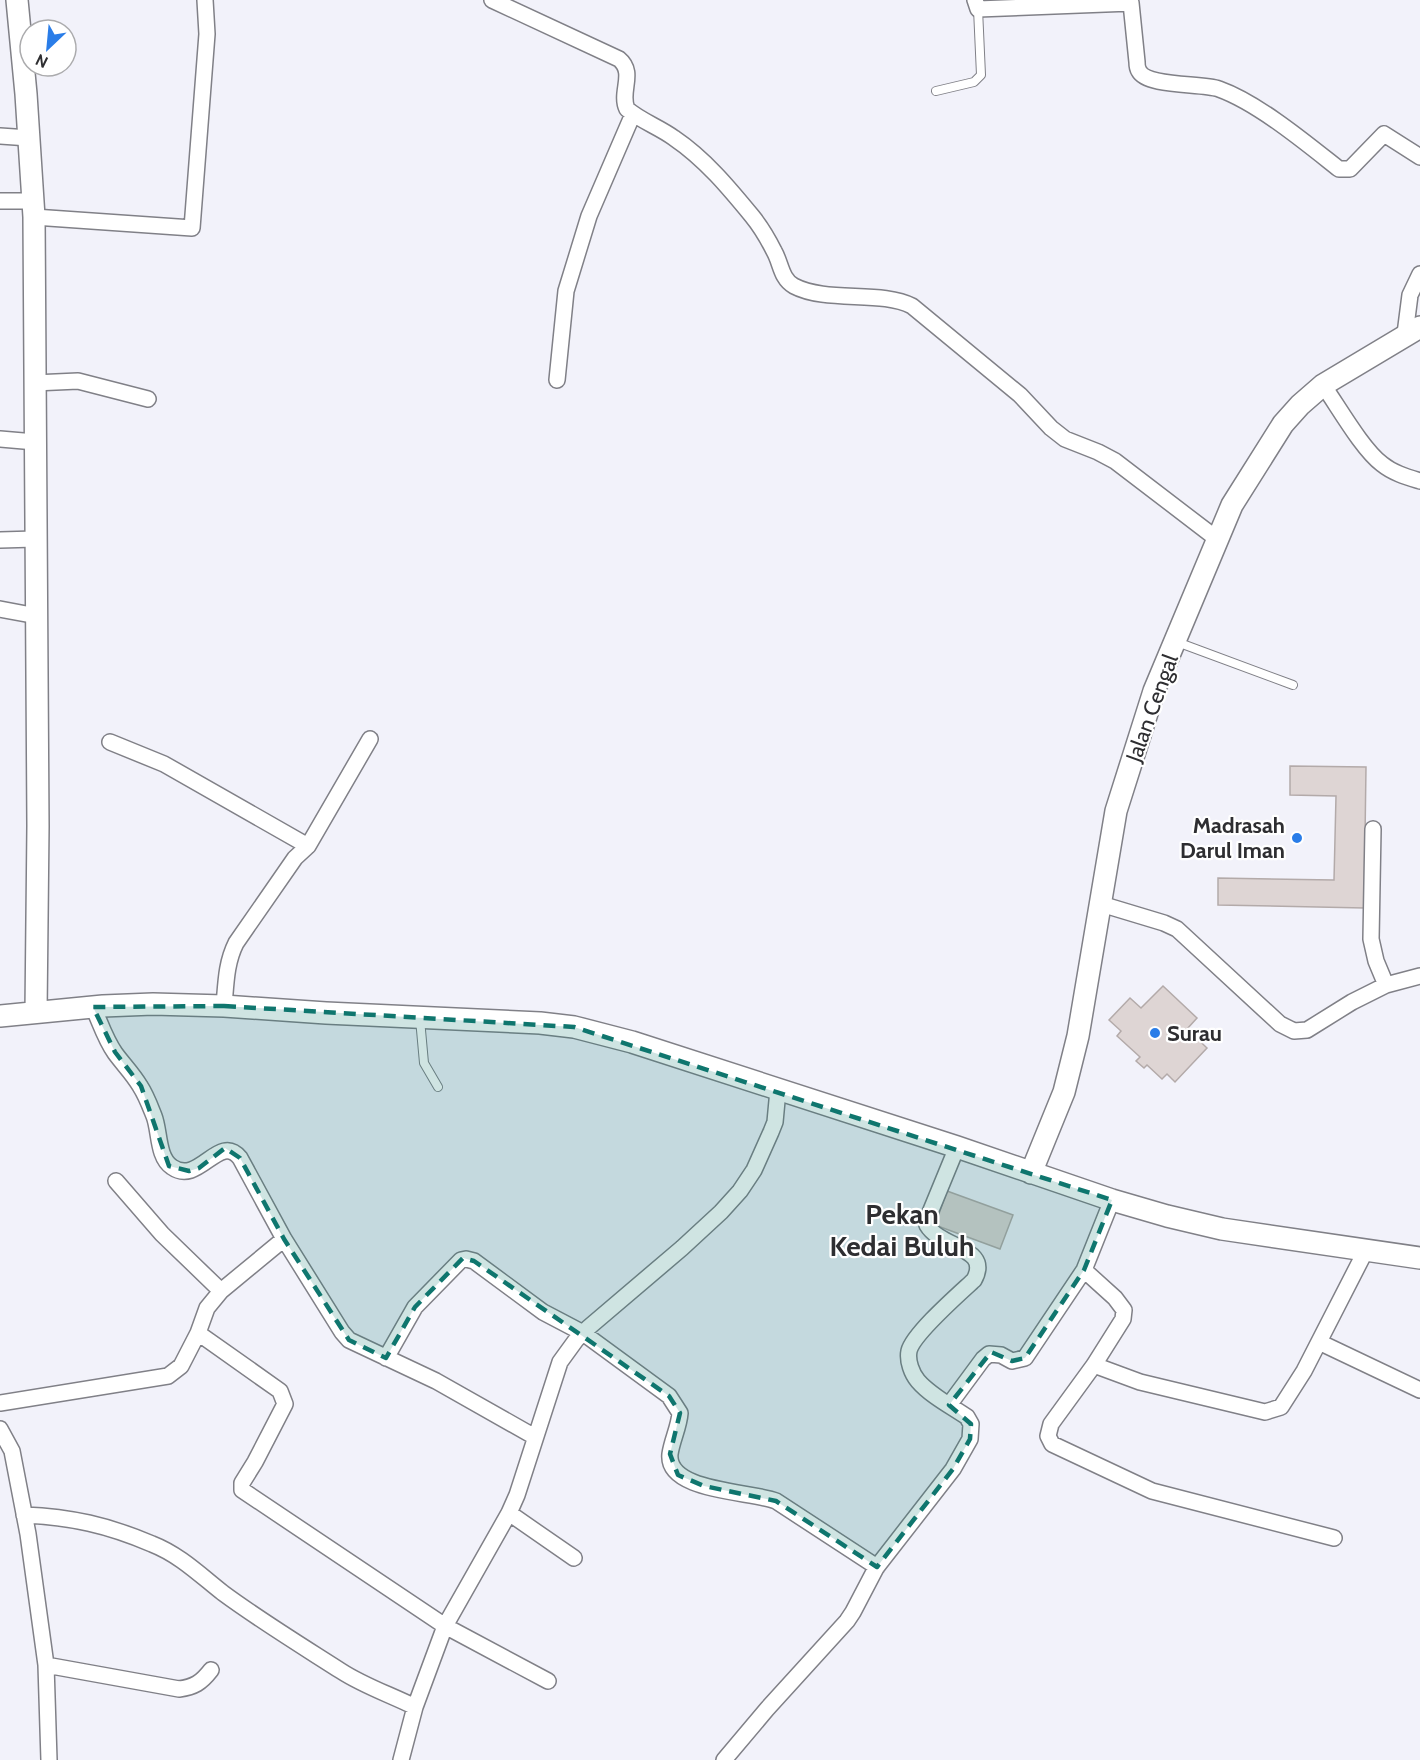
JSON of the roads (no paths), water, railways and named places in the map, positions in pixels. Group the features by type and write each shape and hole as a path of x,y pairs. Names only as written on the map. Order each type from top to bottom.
{"street":[{"path":"17,0 33,209 38,826 36,1012"},
{"path":"0,201 33,209 192,228 207,34 205,0"},
{"path":"492,0 619,59 627,69 625,104 633,114 672,136 710,167 759,225 775,251 785,279 811,291 898,301 912,306 1020,395 1051,428 1065,439 1115,461 1217,539"},
{"path":"977,5 1131,1 1137,62 1143,76 1153,81 1208,86 1239,97 1339,169 1350,168 1384,134 1420,157"},
{"path":"557,380 566,291 589,216 633,114"},
{"path":"0,136 29,138"},
{"path":"1412,330 1410,295 1420,274"},
{"name":"Jalan Cengal","path":"1031,1173 1064,1092 1078,1036 1116,811 1154,691 1217,539 1237,496 1283,424 1300,405 1323,385 1412,330"},
{"path":"34,383 78,381 148,399"},
{"path":"1323,385 1380,463 1394,472 1420,481"},
{"path":"0,439 35,442"},
{"path":"0,540 35,539"},
{"path":"0,609 37,616"},
{"path":"225,1006 227,970 230,955 236,943 295,858 308,846 370,739"},
{"path":"110,742 164,764 308,846"},
{"path":"1373,829 1371,939 1376,961 1386,985"},
{"path":"1101,904 1177,929 1280,1024 1294,1031 1307,1030 1352,1002 1386,985 1420,975"},
{"path":"0,1016 153,1004 540,1023 574,1027 632,1042 957,1147 1112,1200 1185,1221 1420,1258"},
{"path":"93,1007 115,1052 141,1086 155,1119 163,1155 169,1166 177,1170 189,1171 200,1168 222,1150 234,1151 284,1239 342,1332 358,1346 436,1381 535,1437"},
{"path":"401,1760 416,1707 445,1626 509,1513 560,1362 583,1333 722,1212 740,1191 753,1170 775,1122 778,1090"},
{"path":"724,1760 847,1621 877,1567 953,1469 970,1439 971,1424 966,1417 920,1384 909,1364 911,1345 922,1331 974,1280 979,1270 979,1263 974,1256 938,1237 927,1225 957,1147"},
{"path":"116,1181 162,1234 221,1292"},
{"path":"949,1405 989,1354 1001,1355 1012,1361 1025,1358 1084,1270 1112,1200"},
{"path":"0,1403 168,1377 181,1366 198,1333 207,1308 221,1292 284,1239"},
{"path":"1094,1365 1140,1382 1265,1412 1281,1407 1304,1371 1366,1250"},
{"path":"386,1358 415,1307 461,1260 474,1261 543,1312 583,1333 669,1396 680,1413 670,1454 672,1467 678,1475 704,1486 763,1496 776,1501 877,1567"},
{"path":"1084,1270 1115,1298 1124,1310 1123,1319 1094,1365 1051,1424 1048,1436 1052,1444 1152,1491 1334,1538"},
{"path":"198,1333 283,1396 285,1404 242,1483 242,1490 445,1626 548,1681"},
{"path":"1319,1342 1420,1390"},
{"path":"0,1429 12,1451 28,1534 46,1665 48,1760"},
{"path":"509,1513 574,1558"},
{"path":"24,1515 88,1521 152,1544 176,1556 224,1593 344,1673 416,1707"},
{"path":"46,1665 178,1689 194,1687 211,1670"}],"lane":[{"path":"936,91 974,82 981,75 977,5"},
{"path":"1176,642 1293,685"},
{"path":"420,1017 424,1063 438,1088"}],"place":[{"name":"Madrasah Darul Iman","path":"1297,838"},
{"name":"Surau","path":"1155,1033"}],"district":[{"name":"Pekan Kedai Buluh","path":"902,1230"}]}
